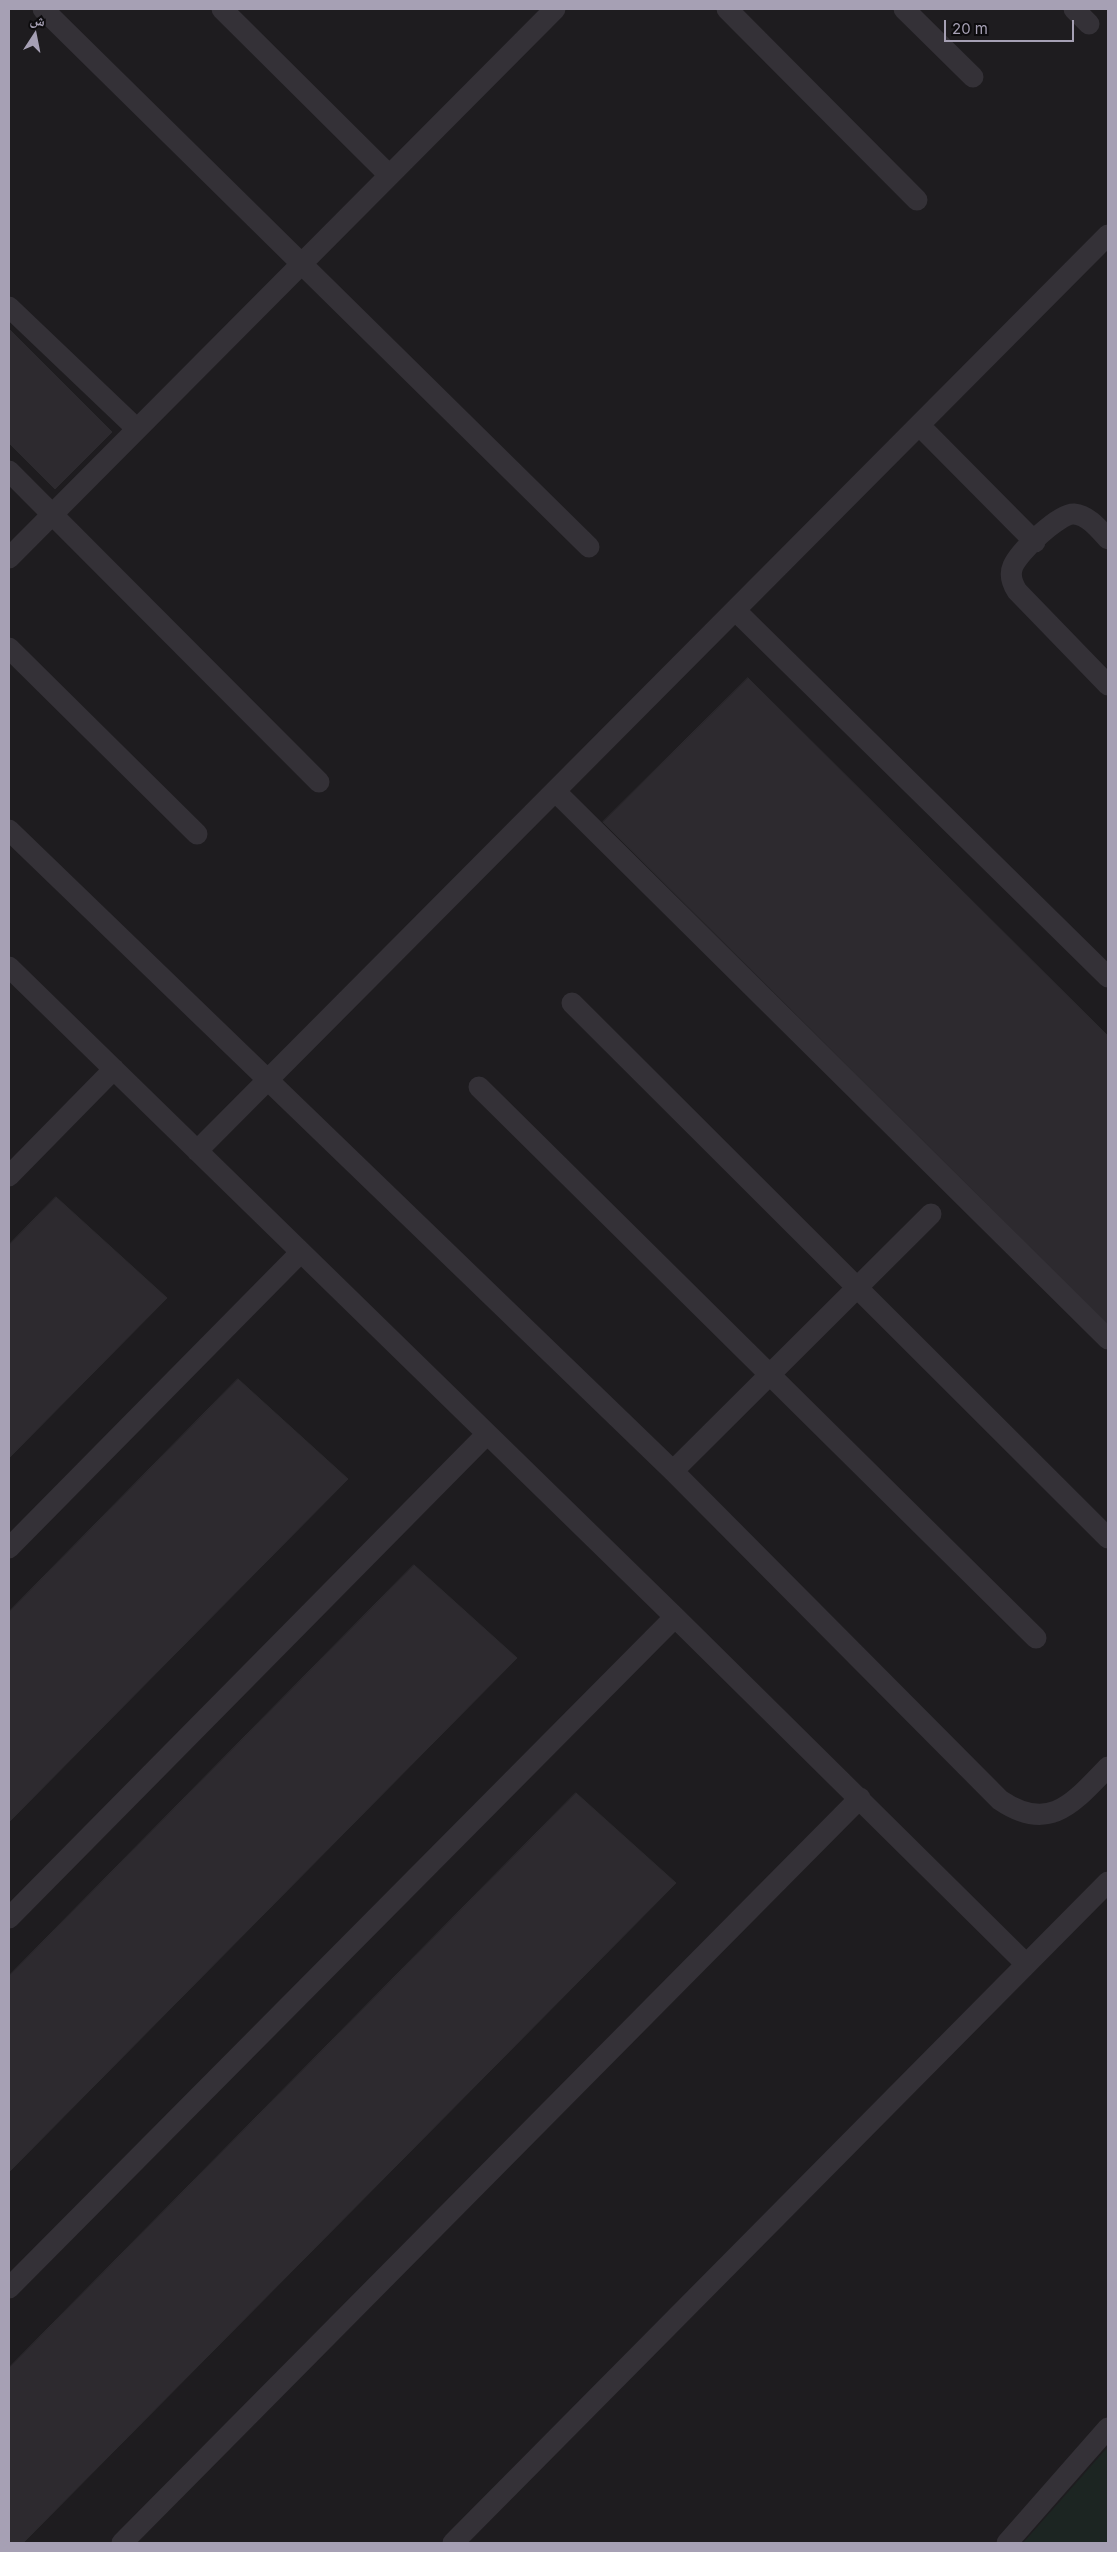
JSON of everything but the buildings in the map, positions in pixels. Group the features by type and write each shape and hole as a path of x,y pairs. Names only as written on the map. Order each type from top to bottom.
{"lane":[{"path":"44,9 589,547"},
{"path":"222,9 389,175"},
{"path":"9,558 555,9"},
{"path":"727,9 916,200"},
{"path":"904,9 973,77"},
{"path":"1074,9 1089,24"},
{"path":"197,1150 920,426 1108,235"},
{"path":"9,307 137,429"},
{"path":"920,426 1035,542"},
{"path":"9,471 319,782"},
{"path":"1108,539 1085,517 1075,514 1065,515 1056,521 1013,565 1011,574 1012,584 1016,591 1108,685"},
{"path":"735,610 1108,978"},
{"path":"9,648 197,834"},
{"path":"555,791 1108,1339"},
{"path":"9,830 673,1471 1000,1800 1014,1809 1029,1814 1045,1815 1062,1810 1075,1801 1108,1767"},
{"path":"9,967 675,1616 1026,1964"},
{"path":"572,1003 859,1287 1108,1538"},
{"path":"9,1176 114,1069"},
{"path":"479,1087 1036,1638"},
{"path":"673,1471 932,1214"},
{"path":"9,1548 301,1252"},
{"path":"9,1918 487,1434"},
{"path":"9,2288 675,1616"},
{"path":"122,2543 860,1798"},
{"path":"453,2543 1108,1882"},
{"path":"1007,2543 1108,2428"}],"shaded area":[{"path":"9,9 1108,9 1108,2543 9,2543"},
{"path":"1107,2448 1108,2543 1023,2543"}]}
